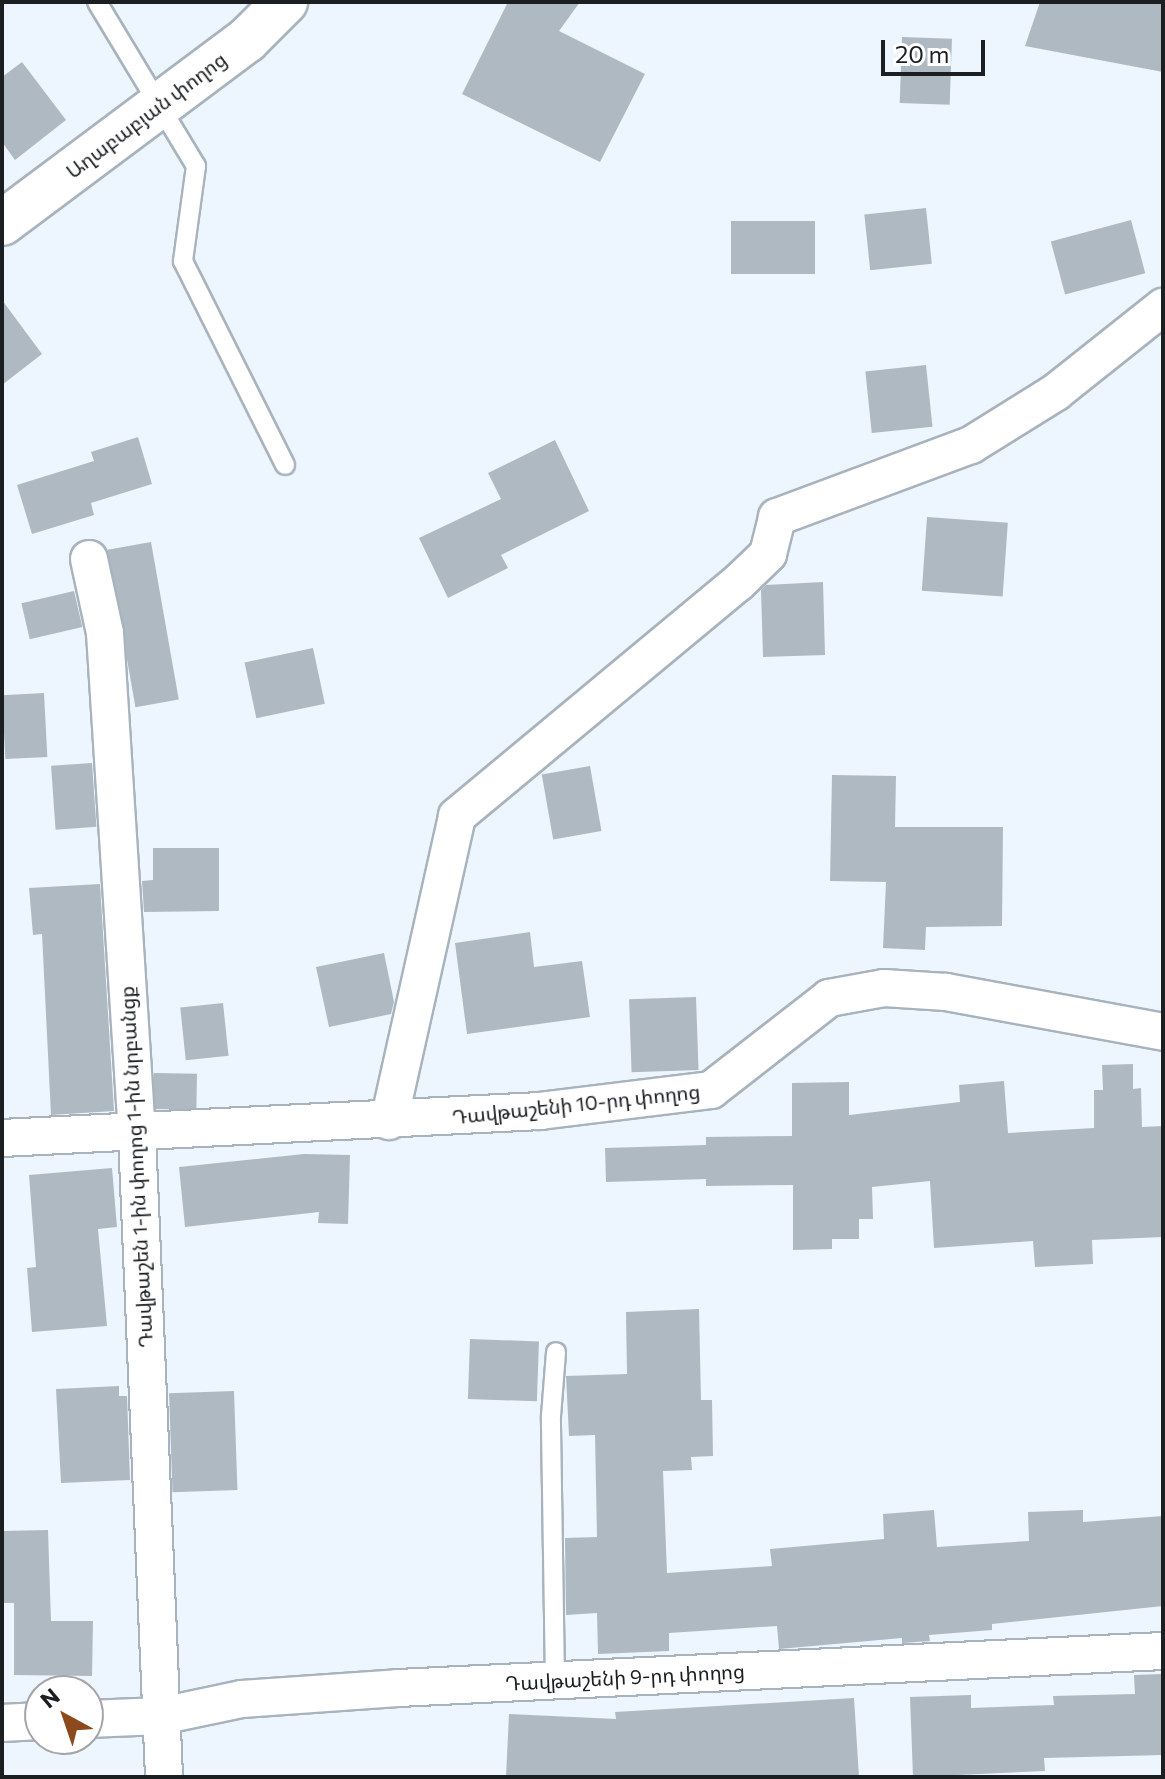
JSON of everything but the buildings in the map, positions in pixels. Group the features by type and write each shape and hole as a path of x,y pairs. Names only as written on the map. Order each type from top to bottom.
{"street":[{"name":"Աղաբաբյան փողոց","path":"2,223 247,40 285,2"},
{"path":"389,1121 457,816 738,583 768,554 777,517 971,445 1056,392 1163,307"},
{"name":"Դավթաշեն 1-ին փողոց 1-ին նրբանցք","path":"89,559 105,633 137,1135 164,1777"},
{"name":"Դավթաշենի 10-րդ փողոց","path":"2,1138 137,1135 540,1111 711,1090 829,998 884,988 946,992 1163,1032"},
{"name":"Դավթաշենի 9-րդ փողոց","path":"104,1718 161,1716 242,1699 1163,1651"},
{"path":"2,1723 24,1722"}],"lane":[{"path":"97,2 161,103 196,166 183,261 285,465"},
{"path":"555,1681 551,1416 556,1352"}]}
